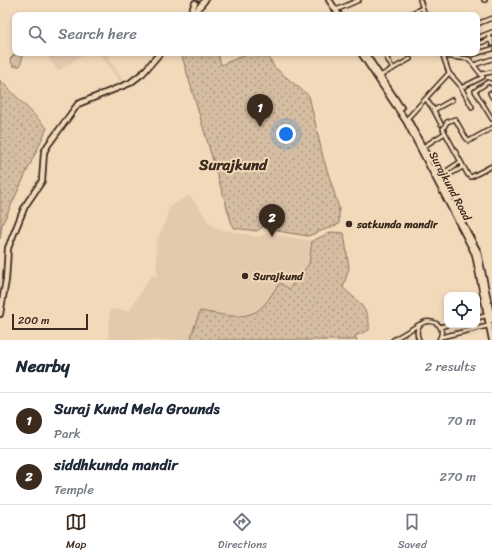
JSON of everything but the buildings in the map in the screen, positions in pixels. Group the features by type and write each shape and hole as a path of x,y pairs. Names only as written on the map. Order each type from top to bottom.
{"main road":[{"path":"329,0 338,10"},
{"path":"333,0 338,10"},
{"path":"192,12 194,1 205,2"},
{"path":"195,12 205,2"},
{"path":"0,314 6,280 8,248 25,206 42,181 44,152 48,145 78,104 130,83 143,73 157,56"},
{"name":"Surajkund Road","path":"363,56 407,120"},
{"name":"Surajkund Road","path":"367,56 407,120 478,252 492,340"},
{"name":"Surajkund Road","path":"489,315 492,320"}],"street":[{"path":"338,10 352,1 359,0"},
{"path":"420,0 424,12"},
{"path":"415,12 422,8"},
{"path":"480,23 492,18"},
{"path":"480,37 490,33 492,44"},
{"path":"480,43 491,39"},
{"path":"480,52 492,49"},
{"path":"386,56 392,69"},
{"path":"444,56 450,74 461,88 472,107"},
{"path":"452,56 469,59 481,74 482,78 461,88"},
{"path":"380,76 410,58"},
{"path":"474,65 492,59"},
{"path":"481,74 492,72"},
{"path":"407,120 450,74"},
{"path":"492,84 488,82 475,91 492,119"},
{"path":"490,93 492,97"},
{"path":"426,99 434,110 441,124"},
{"path":"434,110 452,100"},
{"path":"492,128 469,140 466,138 457,121 454,119 444,126 445,133 460,162 471,177 492,166"},
{"path":"420,144 445,133"},
{"path":"439,180 445,175 445,172 460,162"},
{"path":"445,175 447,176 463,167"},
{"path":"480,317 489,315"},
{"path":"394,339 424,322 433,321 440,327 440,338 490,325"},
{"path":"419,340 418,330 424,322"},
{"path":"440,327 444,326"},
{"path":"394,339 401,340"}],"shaded area":[{"path":"47,56 80,56 58,71"},
{"path":"101,56 108,56 124,82 121,83"},
{"path":"189,196 199,207 209,223 216,228 258,237 267,233 312,241 309,264 289,289 280,283 263,307 248,315 236,317 200,311 191,340 108,340 110,311 113,309 129,311 152,275 157,277 156,241 166,222 168,210 172,205"}],"green space":[{"path":"13,56 23,56 20,66 13,66 10,59"},
{"path":"182,56 219,56 221,65 243,56 268,56 274,67 309,96 323,157 339,208 339,224 308,236 283,232 265,225 257,231 233,228"},
{"path":"0,80 47,128 2,225 0,239"},
{"path":"332,232 344,233 349,268 343,288 362,306 368,317 369,330 355,336 357,340 191,340 200,311 241,316 256,311 263,306 280,283 289,289 309,264 312,241"}],"place":[{"name":"Suraj Kund Mela Grounds","path":"260,127"},
{"name":"satkunda mandir","path":"349,224"},
{"name":"siddhkunda mandir","path":"272,237"},
{"name":"Surajkund","path":"245,276"}],"district":[{"name":"Surajkund","path":"233,165"}]}
